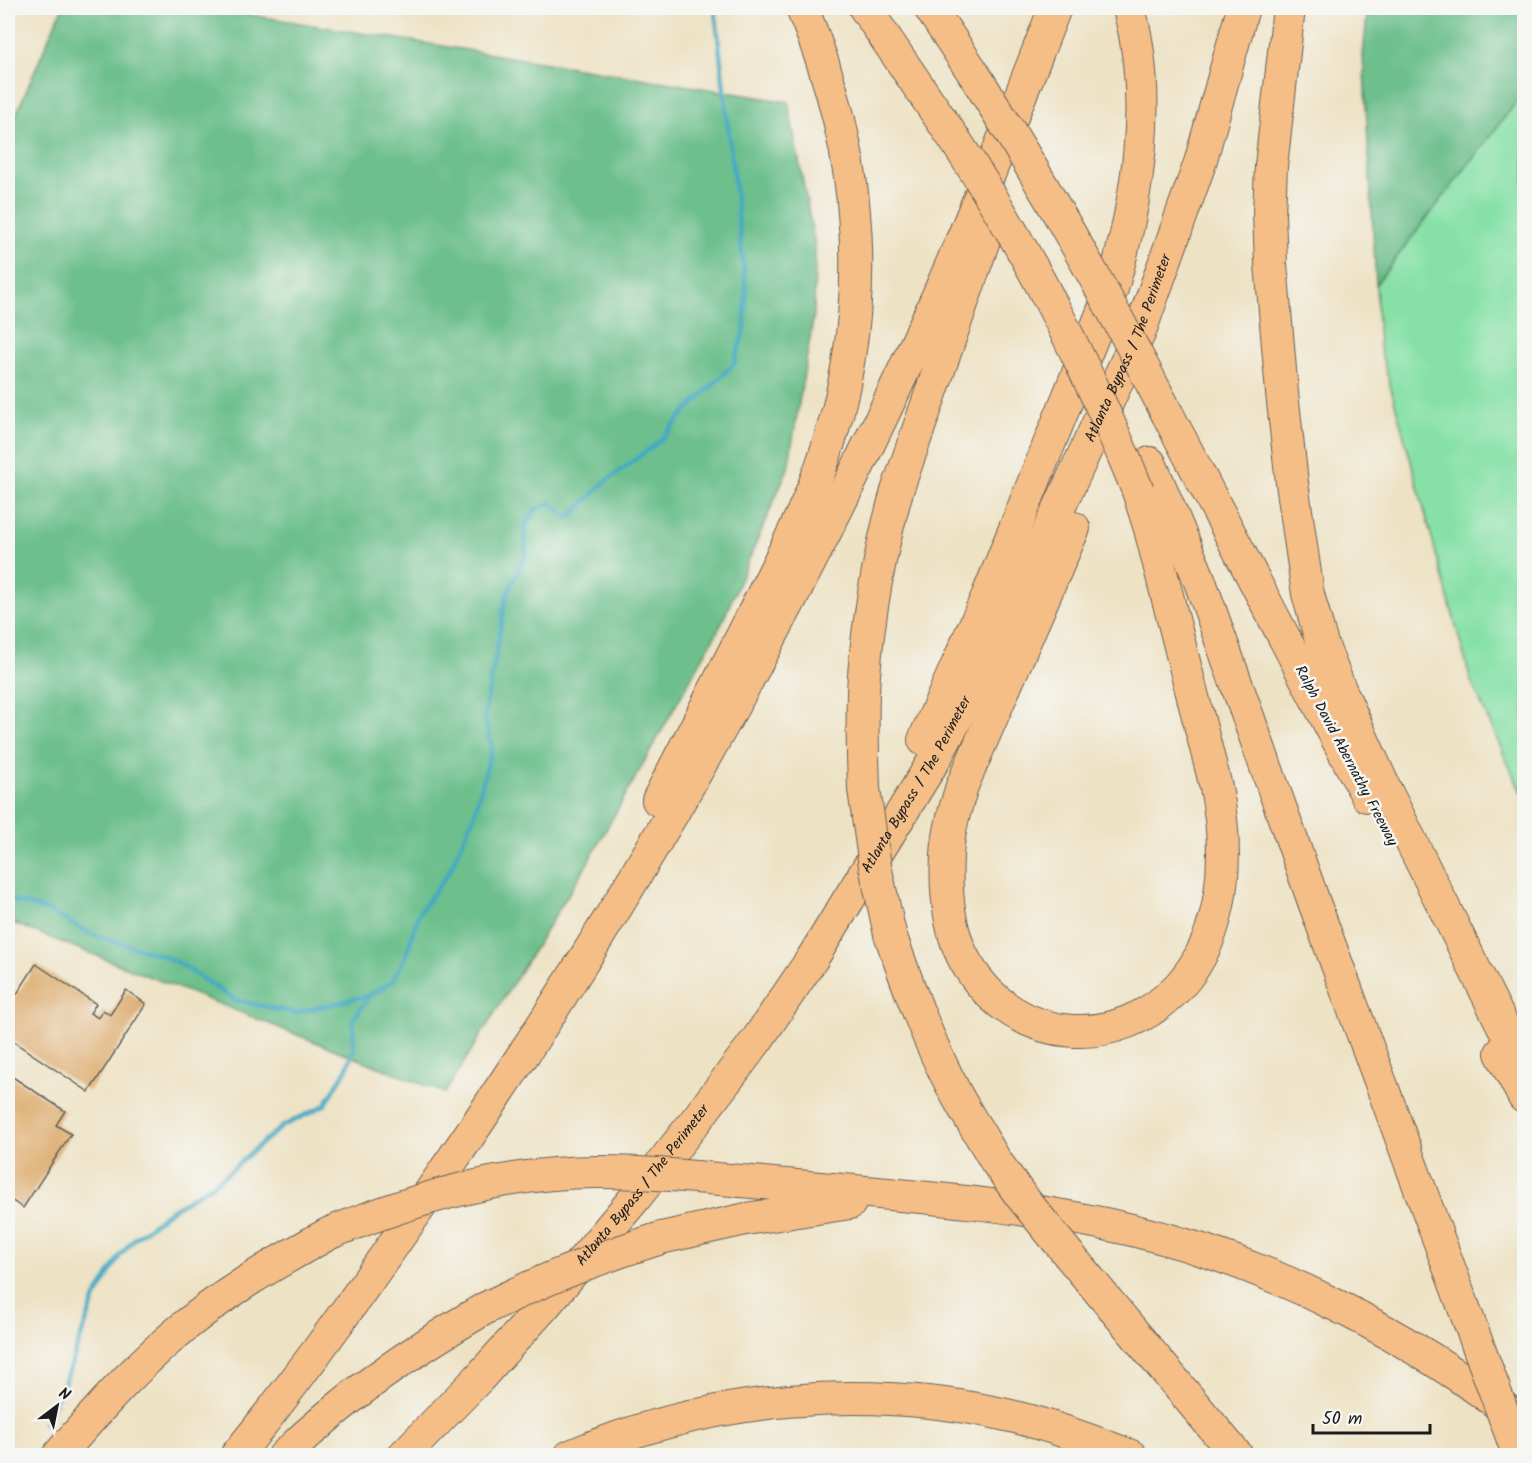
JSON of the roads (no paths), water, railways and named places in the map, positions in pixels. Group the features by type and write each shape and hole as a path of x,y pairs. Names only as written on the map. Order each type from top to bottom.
{"highway":[{"path":"533,1040 791,538 824,460 840,407 854,333 857,237 848,161 837,113 824,66 802,8"},
{"path":"865,8 1014,198 1114,384 1144,477 1198,576 1315,905 1519,1455"},
{"path":"889,8 957,125"},
{"name":"Ralph David Abernathy Freeway","path":"930,8 974,74 1066,225 1120,322 1524,1097"},
{"path":"236,1455 290,1389 468,1138 602,933 732,711 846,493 896,389 989,177 1055,8"},
{"path":"863,878 988,595 1112,289 1131,212 1140,138 1139,72 1129,8"},
{"name":"Atlanta Bypass / The Perimeter","path":"403,1455 501,1353 635,1198 757,1040 863,878 936,758 986,664 1139,334 1200,163 1243,8"},
{"path":"1288,8 1271,165 1270,264 1281,393 1308,594 1322,644 1348,708 1387,793 1524,1068"},
{"path":"989,177 985,237 897,490 876,577 868,624 864,677 864,789 875,867 890,934 912,997 955,1093 995,1160 1069,1255 1237,1455"},
{"path":"1139,334 1085,502 962,786 952,821 947,857 948,893 954,932 960,951 975,978 997,1001 1020,1017 1050,1029 1093,1030 1122,1024 1148,1012 1171,994 1187,976 1200,955 1213,922 1222,884 1223,828 1216,787 1150,529 1144,477"},
{"path":"58,1455 130,1376 173,1336 209,1307 258,1274 330,1233 421,1199 486,1184 534,1176 603,1172 741,1180 1010,1207 1092,1221 1153,1235 1226,1258 1286,1282 1393,1336 1460,1376 1524,1423"},
{"path":"284,1455 322,1421 423,1345 484,1309 529,1287 591,1262 661,1238 746,1219 845,1204 953,1201"},
{"path":"570,1455 638,1431 706,1413 780,1402 853,1398 934,1404 1014,1417 1091,1440 1131,1455"}],"waterway":[{"path":"8,899 49,911 91,934 158,954 179,963 235,1000 295,1013 370,995 392,982 405,958 419,913 449,872 474,816 492,747 484,716 507,594 526,554 525,526 536,509 551,503 569,518 604,483 661,440 684,413 734,364 745,327 746,288 715,8"},
{"path":"44,1423 63,1386 95,1298 119,1257 134,1239 171,1210 211,1186 283,1126 325,1105 346,1070 354,1049 353,1020 370,995"}]}
